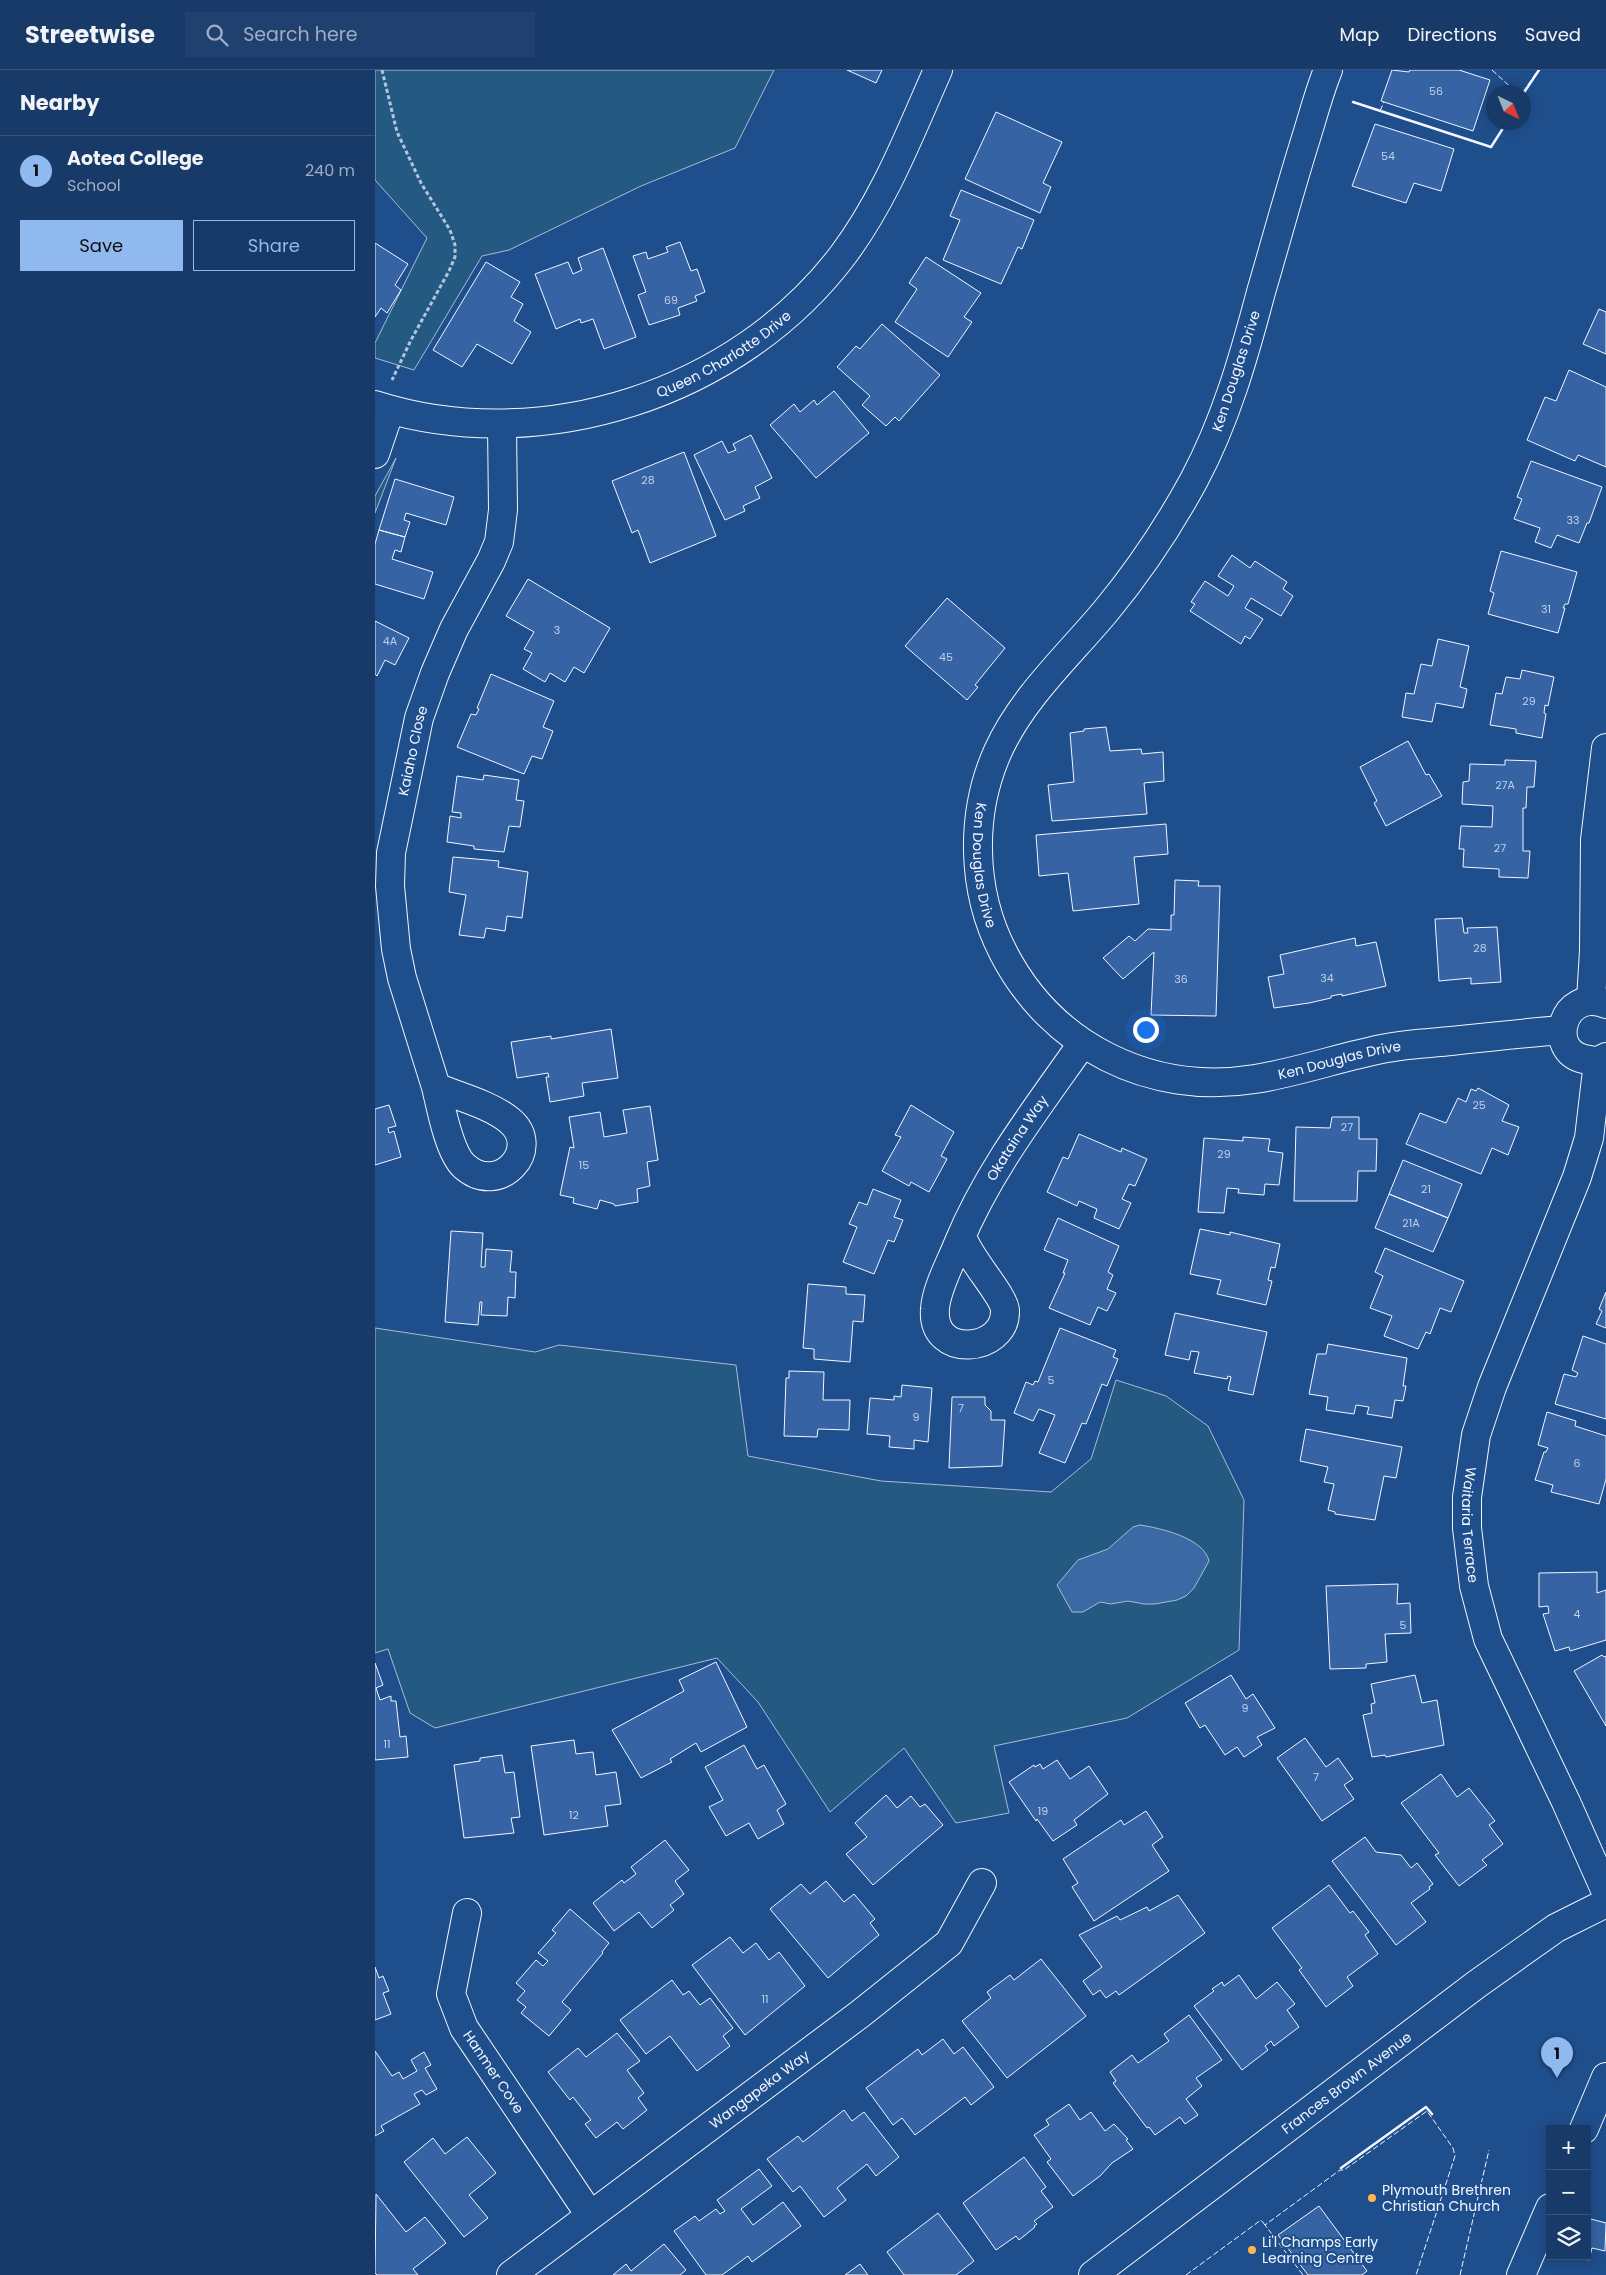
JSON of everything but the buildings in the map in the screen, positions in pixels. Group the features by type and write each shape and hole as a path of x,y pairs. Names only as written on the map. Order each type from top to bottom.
{"street":[{"name":"Queen Charlotte Drive","path":"383,408 452,421 502,424 537,422 594,413 637,401 708,370 751,343 785,316 815,287 843,255 871,213 897,164 938,70"},
{"name":"Ken Douglas Drive","path":"1328,70 1296,171 1237,377 1211,446 1171,521 1143,562 1108,608 1037,691 1011,726 997,754 984,792 977,849 980,882 995,938 1012,970 1058,1025 1082,1044 1114,1061 1171,1079 1208,1083 1255,1079 1390,1047 1562,1030"},
{"path":"375,454 383,408"},
{"name":"Kaiaho Close","path":"436,1087 403,978 396,948 390,886 391,853 423,709 454,629 491,561 499,542 503,510 502,424"},
{"path":"1602,1060 1581,1058 1573,1054 1567,1047 1562,1030 1568,1013 1574,1006 1599,1002 1594,950 1595,840 1606,748"},
{"name":"Okataina Way","path":"961,1236 972,1212 1004,1157 1082,1044"},
{"name":"Waitaria Terrace","path":"1602,1060 1589,1138 1577,1177 1495,1378 1476,1435 1468,1489 1467,1528 1474,1586 1488,1639 1555,1779 1606,1892"},
{"name":"Wangapeka Way","path":"511,2275 852,2020 949,1943 982,1883"},
{"name":"Frances Brown Avenue","path":"1093,2275 1477,1984 1556,1928 1606,1903"},
{"name":"Hanmer Cove","path":"467,1913 451,1994 464,2028 590,2215"},
{"path":"1586,2125 1606,2077"},
{"path":"1521,2275 1547,2215"}],"path":[{"path":"382,70 397,132 421,183 450,230 455,245 455,257 452,264 399,364 383,408"}],"shaded area":[{"path":"375,70 774,70 735,148 641,186 509,250 482,256 414,370 375,358 375,343 427,238 375,180"},
{"path":"396,458 375,513 375,496"},
{"path":"375,1328 535,1352 559,1345 736,1365 748,1456 881,1481 1051,1492 1091,1459 1116,1380 1166,1396 1208,1426 1244,1500 1239,1650 1127,1718 994,1746 1009,1813 956,1823 904,1748 830,1812 758,1702 717,1658 435,1728 410,1713 388,1649 375,1653"},
{"path":"1140,1525 1169,1532 1190,1540 1205,1553 1209,1561 1194,1588 1186,1596 1177,1600 1155,1604 1128,1601 1111,1604 1100,1602 1083,1612 1072,1612 1057,1585 1078,1560 1108,1549 1133,1527"}],"fence":[{"path":"1492,70 1508,85"},
{"path":"1528,85 1538,70"},
{"path":"1380,111 1384,102"},
{"path":"1303,2275 1265,2225 1340,2170 1344,2170 1427,2111 1453,2148 1455,2156 1416,2275"},
{"path":"1460,2275 1489,2150"},
{"path":"1186,2275 1261,2220 1265,2225"}],"wall":[{"path":"1529,85 1539,70"},
{"path":"1353,102 1491,147 1502,130"},
{"path":"1341,2168 1426,2107 1432,2114"}],"place":[{"name":"Aotea College","path":"1557,2078"},
{"name":"Plymouth Brethren Christian Church","path":"1372,2198"},
{"name":"Li'l Champs Early Learning Centre","path":"1252,2250"}]}
